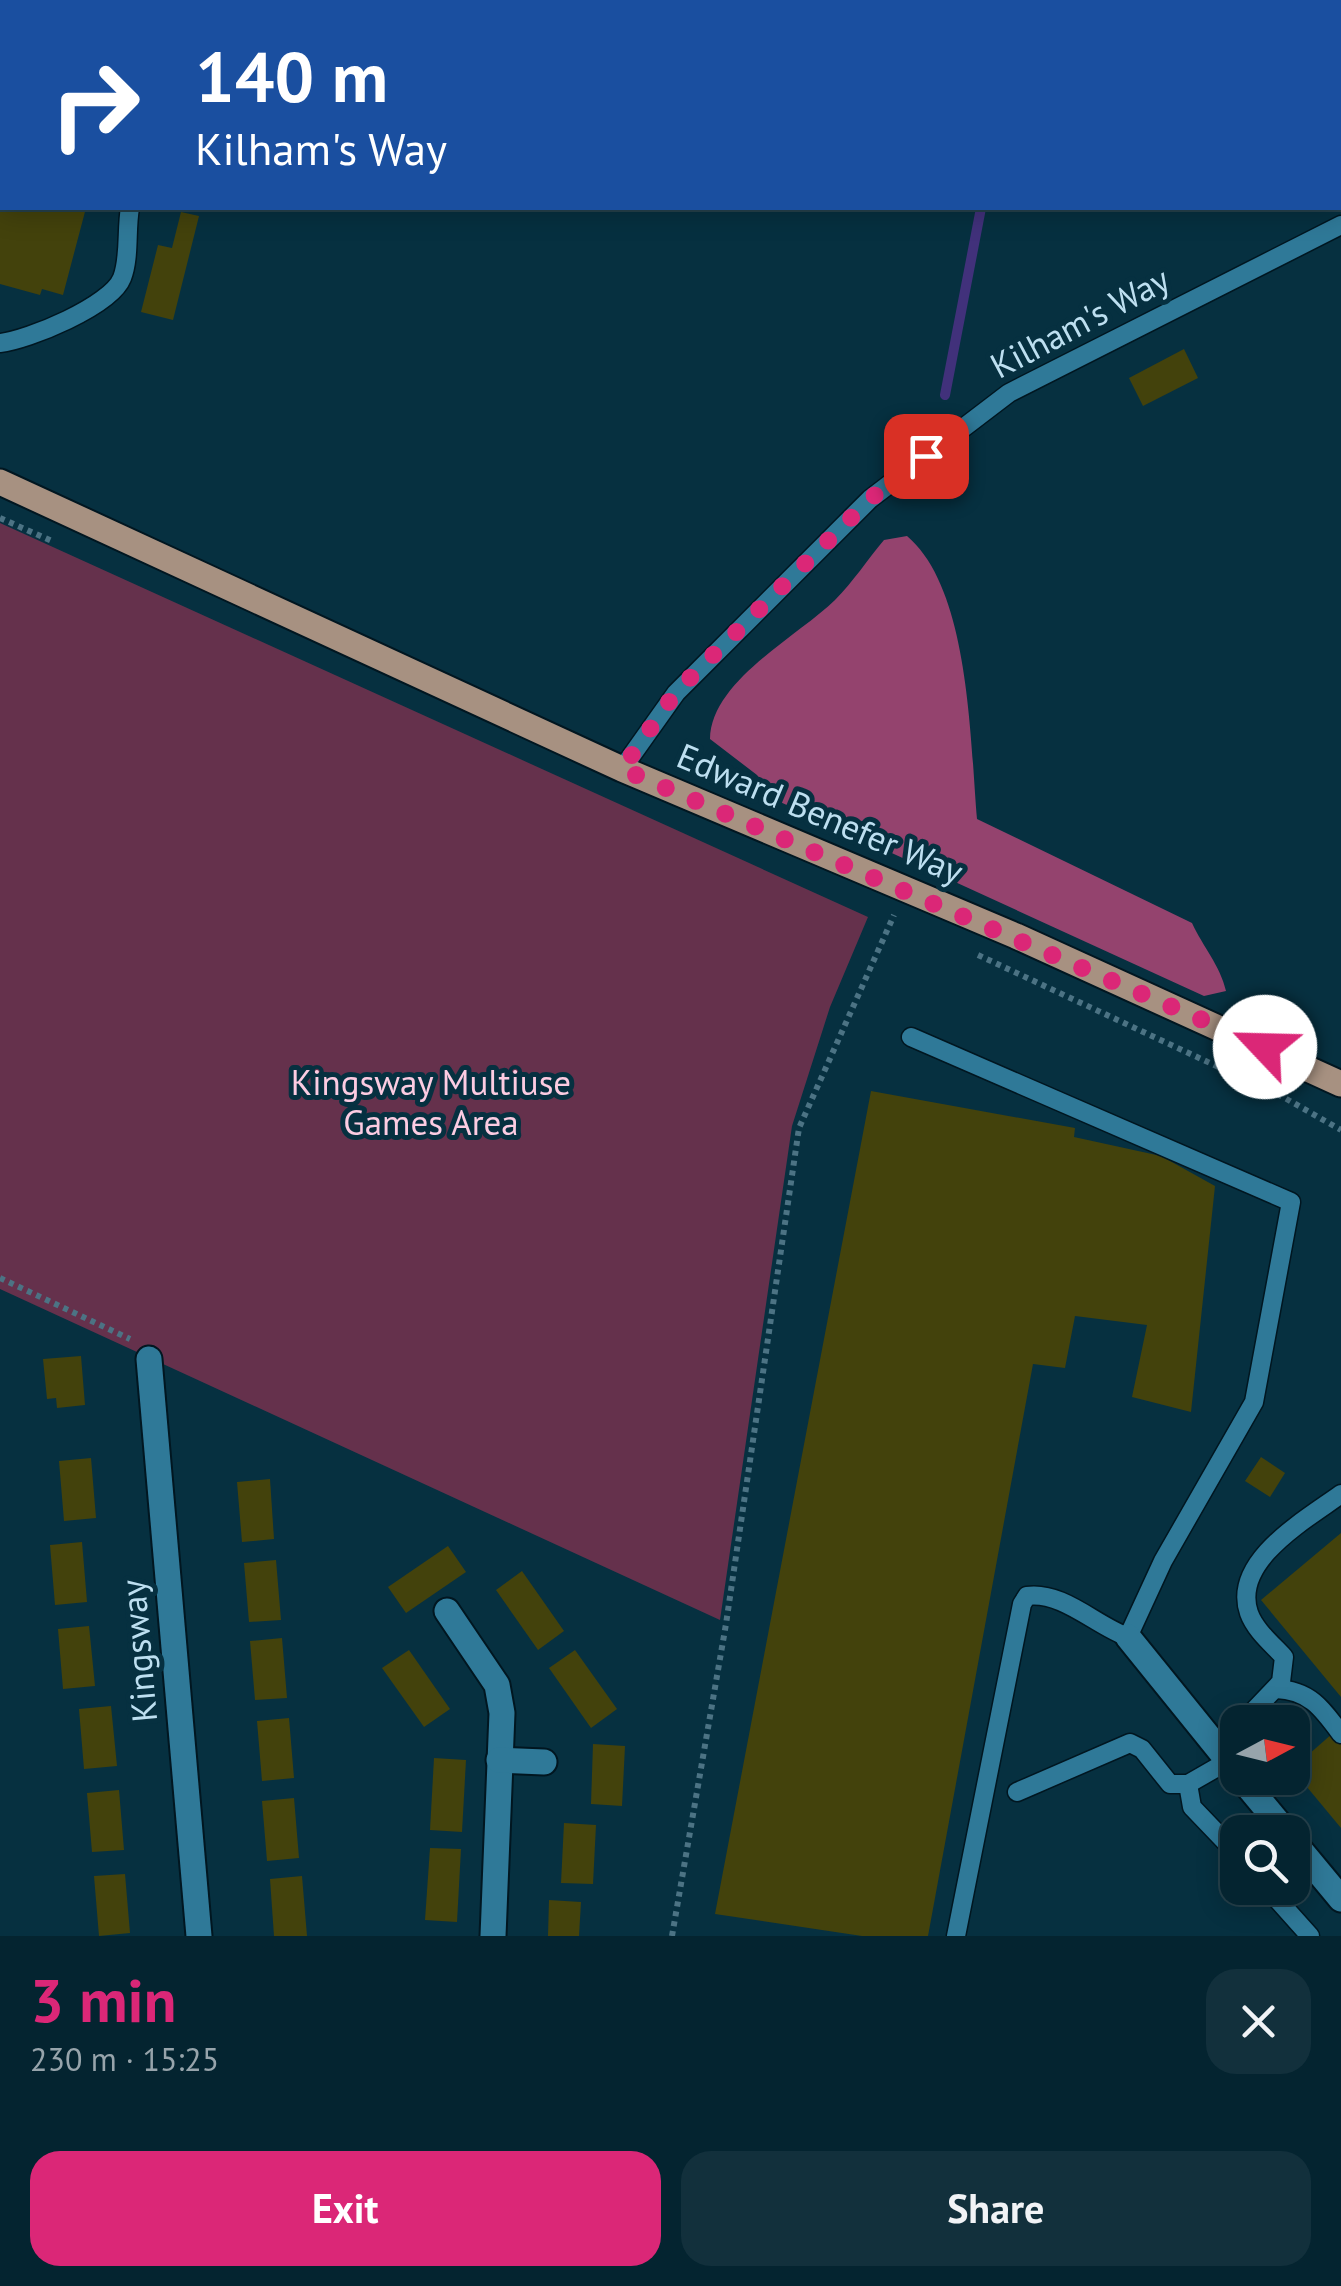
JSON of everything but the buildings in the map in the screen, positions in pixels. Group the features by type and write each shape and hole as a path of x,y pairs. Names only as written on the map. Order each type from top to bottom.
{"main road":[{"name":"Edward Benefer Way","path":"0,482 622,769 1016,936 1341,1084"}],"street":[{"name":"Kingsway","path":"149,1359 199,1936"},
{"path":"447,1610 497,1685 502,1713 493,1936"},
{"path":"1128,1637 1220,1751"},
{"path":"499,1760 544,1762"},
{"path":"1256,1795 1272,1815"},
{"path":"1310,1862 1341,1899"}],"lane":[{"path":"0,343 21,341 107,298 122,278 130,210"},
{"name":"Kilham's Way","path":"622,769 676,692 870,499 1009,393 1341,225"},
{"path":"911,1037 1291,1202 1254,1402 1162,1562 1128,1637 1102,1628 1089,1615 1037,1594 1027,1596 1022,1604 956,1936"},
{"path":"1260,1705 1276,1689 1284,1657 1249,1614 1247,1594 1255,1568 1290,1532 1341,1494"},
{"path":"1276,1689 1296,1690 1317,1702 1341,1734"},
{"path":"1017,1792 1130,1743 1142,1749 1170,1784 1188,1784 1220,1770"},
{"path":"1188,1784 1192,1807 1220,1836"},
{"path":"1282,1905 1310,1936"}],"path":[{"path":"672,1936 729,1606 799,1128 894,915"},
{"path":"0,1278 135,1341 135,1350 149,1359"}],"green space":[{"name":"Kingsway Multiuse Games Area","path":"0,523 868,917 830,1007 792,1126 720,1620 0,1289"}],"shaded area":[{"path":"907,536 928,560 944,591 955,628 968,709 977,819 1192,923 1216,964 1226,991 1204,996 778,801 757,775 710,739 714,718 740,679 835,600 884,540"}],"waterway":[{"path":"945,395 981,210"}],"route":[{"path":"926,456 870,499 676,692 622,769 1016,936 1265,1047"}]}
